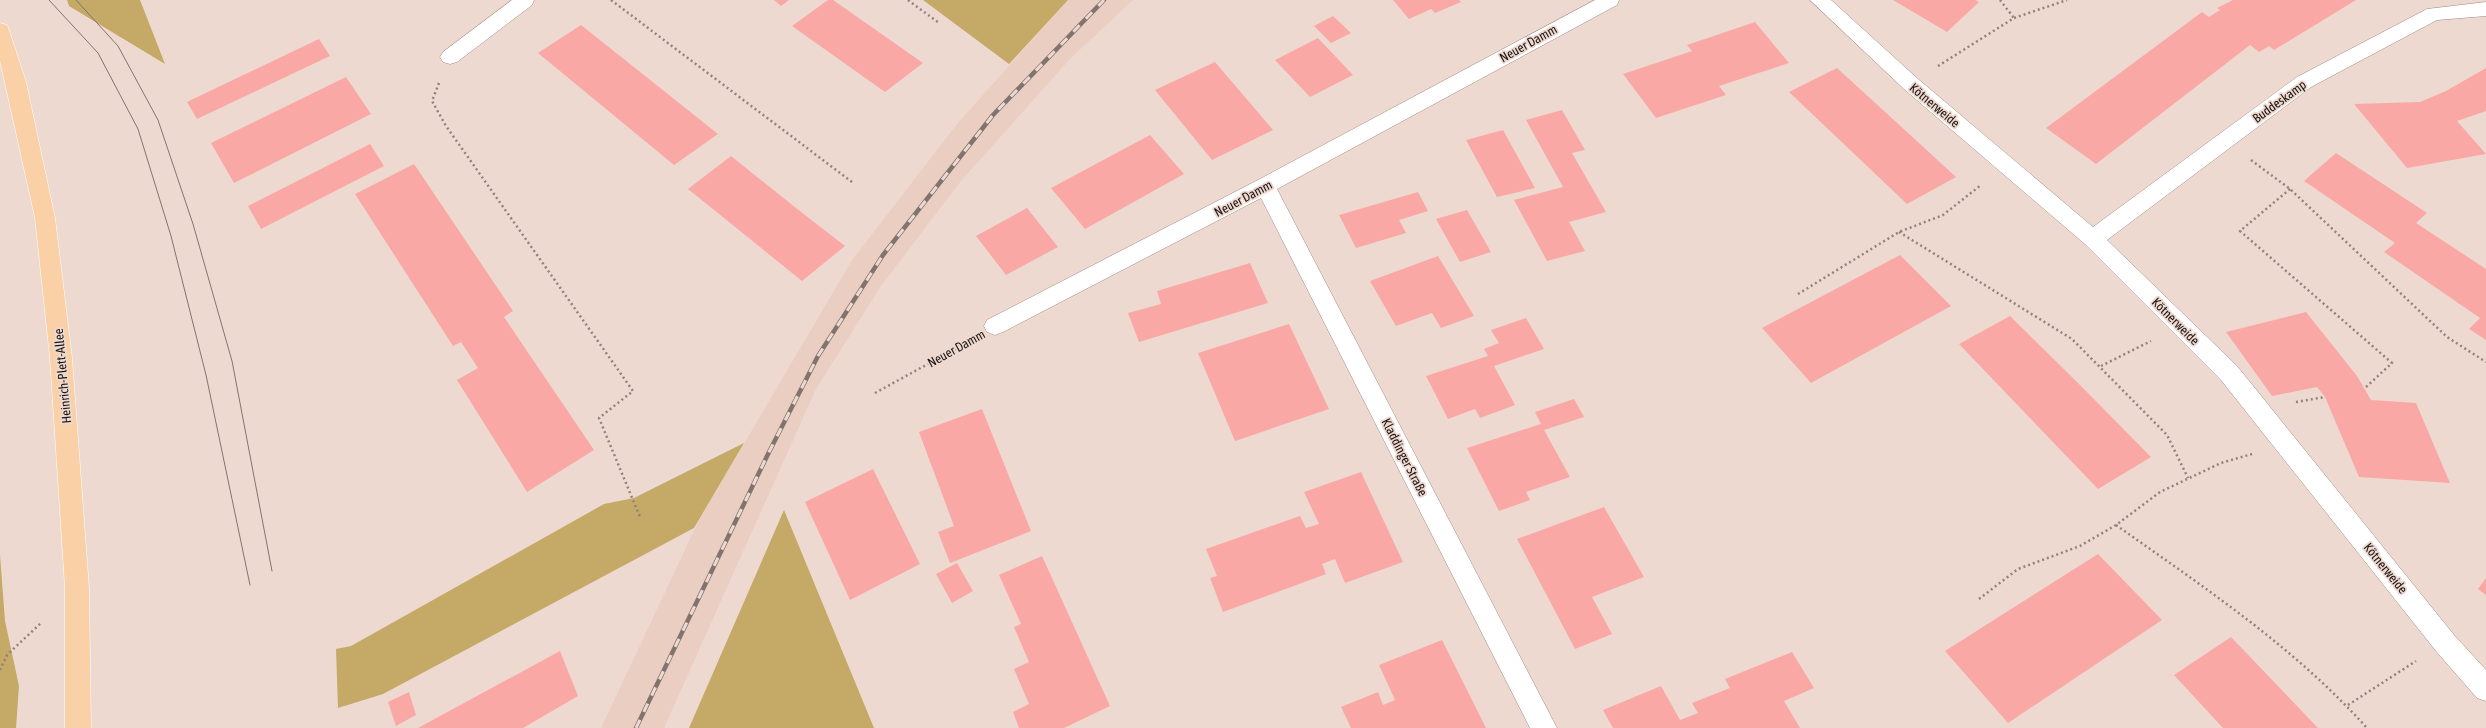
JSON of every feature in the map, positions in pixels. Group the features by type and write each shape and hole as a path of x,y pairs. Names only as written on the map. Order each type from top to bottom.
{"main road":[{"name":"Heinrich-Plett-Allee","path":"0,30 16,82 45,218 61,358 77,588 78,728"}],"street":[{"path":"450,57 525,0"},
{"name":"Neuer Damm","path":"995,326 1265,186 1610,0"},
{"name":"Kötnerweide","path":"1818,0 1911,84 2093,239 2229,374 2445,643 2486,689"},
{"name":"Buddeskamp","path":"2093,239 2304,82 2434,14 2486,9"},
{"name":"Kladdinger Straße","path":"1265,186 1544,728"}],"path":[{"path":"611,0 852,182"},
{"path":"908,0 939,22"},
{"path":"2000,0 2014,18"},
{"path":"1911,84 2014,18 2067,0"},
{"path":"450,57 432,101 446,126 633,391 599,418 634,498 640,517"},
{"path":"2225,141 2290,189 2447,337 2486,362"},
{"path":"1798,294 1899,232 1943,215 2006,165"},
{"path":"2290,189 2240,231 2392,363 2366,388"},
{"path":"1899,232 2072,339 2101,366 2167,435 2188,478"},
{"path":"2101,366 2180,325"},
{"name":"Neuer Damm","path":"875,393 995,326"},
{"path":"1979,599 2018,569 2080,546 2116,525 2160,492 2221,463 2286,444"},
{"path":"2116,525 2207,587 2274,637 2348,705 2367,728"},
{"path":"0,670 7,655 77,588"},
{"path":"2348,705 2445,643"}],"shaded area":[{"path":"67,0 140,0 165,64 69,6"},
{"path":"923,0 1068,0 1009,64"},
{"path":"1068,0 1133,0 1071,58 961,181 881,286 816,389 664,728 601,728 699,520 852,260 957,124"},
{"path":"744,443 694,528 383,694 338,708 336,649 351,646 604,504 634,498"},
{"path":"784,510 874,728 689,728"},
{"path":"0,555 5,621 19,686 16,728 0,728"}],"building":[{"path":"774,0 789,0 781,6"},
{"path":"828,0 833,0 923,63 885,92 792,26"},
{"path":"1393,0 1459,0 1461,2 1435,13 1431,9 1409,19"},
{"path":"1893,0 1975,0 1979,2 1947,32"},
{"path":"2233,0 2356,0 2274,50 2269,46 2259,52 2250,45 2096,164 2046,128 2202,12 2209,17 2220,10 2217,8"},
{"path":"1333,16 1351,33 1331,43 1314,26"},
{"path":"1755,22 1789,63 1719,86 1726,95 1656,118 1623,74 1692,51 1687,45"},
{"path":"581,25 718,134 674,165 538,53"},
{"path":"1318,38 1353,75 1310,97 1275,60"},
{"path":"319,39 330,56 197,119 187,102"},
{"path":"1215,62 1273,130 1212,160 1155,90"},
{"path":"1837,68 1956,177 1907,204 1789,92"},
{"path":"2486,68 2486,111 2457,121 2486,154 2407,168 2354,104 2420,102 2446,91"},
{"path":"346,77 371,114 234,183 211,143"},
{"path":"1562,110 1585,150 1572,153 1606,212 1569,222 1585,251 1547,261 1514,200 1563,187 1526,120"},
{"path":"1503,130 1535,188 1497,197 1466,140"},
{"path":"1150,135 1184,174 1085,229 1051,188"},
{"path":"370,144 384,166 261,229 248,206"},
{"path":"2336,153 2427,213 2416,223 2486,269 2486,340 2469,329 2480,318 2384,252 2395,243 2304,181"},
{"path":"731,156 845,246 802,281 688,189"},
{"path":"414,164 513,311 504,317 594,450 527,492 457,380 478,368 461,342 453,346 355,194"},
{"path":"1418,192 1428,211 1399,220 1406,233 1356,248 1339,215"},
{"path":"1027,208 1058,247 1006,275 976,236"},
{"path":"1467,210 1491,252 1460,262 1436,219"},
{"path":"1900,255 1951,306 1811,383 1762,328"},
{"path":"1438,256 1474,316 1441,328 1432,313 1396,326 1370,281"},
{"path":"1250,263 1268,303 1139,342 1128,313 1161,304 1157,291"},
{"path":"2306,312 2357,376 2371,400 2416,403 2450,483 2359,477 2325,397 2317,387 2272,396 2226,332"},
{"path":"2010,316 2151,457 2098,489 1959,344"},
{"path":"1526,318 1544,349 1494,366 1515,405 1480,418 1475,409 1448,419 1426,376 1488,356 1484,349 1499,343 1491,330"},
{"path":"1289,324 1329,409 1235,441 1198,353"},
{"path":"1574,399 1584,417 1544,430 1570,477 1526,492 1530,500 1499,511 1467,448 1541,424 1535,412"},
{"path":"982,409 1031,531 950,563 938,532 954,526 919,432"},
{"path":"873,469 920,564 850,600 805,502"},
{"path":"1361,472 1403,562 1345,583 1335,559 1322,564 1326,574 1223,612 1210,578 1217,576 1206,549 1300,516 1306,528 1319,524 1304,492"},
{"path":"1604,507 1644,577 1592,597 1612,634 1575,649 1517,539"},
{"path":"2098,554 2162,620 2008,723 1945,651"},
{"path":"1042,556 1110,706 1064,728 1019,728 1013,712 1029,704 1014,669 1029,662 1014,627 1021,624 999,575"},
{"path":"957,563 973,591 952,603 936,574"},
{"path":"2486,578 2486,595 2478,589"},
{"path":"2231,637 2318,728 2223,728 2174,675"},
{"path":"1442,640 1486,728 1351,728 1341,707 1378,692 1383,705 1395,700 1379,665"},
{"path":"560,651 578,696 523,728 418,728"},
{"path":"1792,652 1814,688 1784,701 1800,728 1613,728 1603,710 1661,686 1680,720 1698,713 1692,703 1730,688 1725,679"},
{"path":"409,692 416,715 396,726 388,702"}],"tram line":[{"path":"49,0 98,53 138,129 171,236 206,375 250,585"},
{"path":"76,0 118,46 158,120 193,224 232,361 272,571"}],"railway":[{"path":"636,728 769,452 818,356 883,255 993,115 1104,0"}]}
